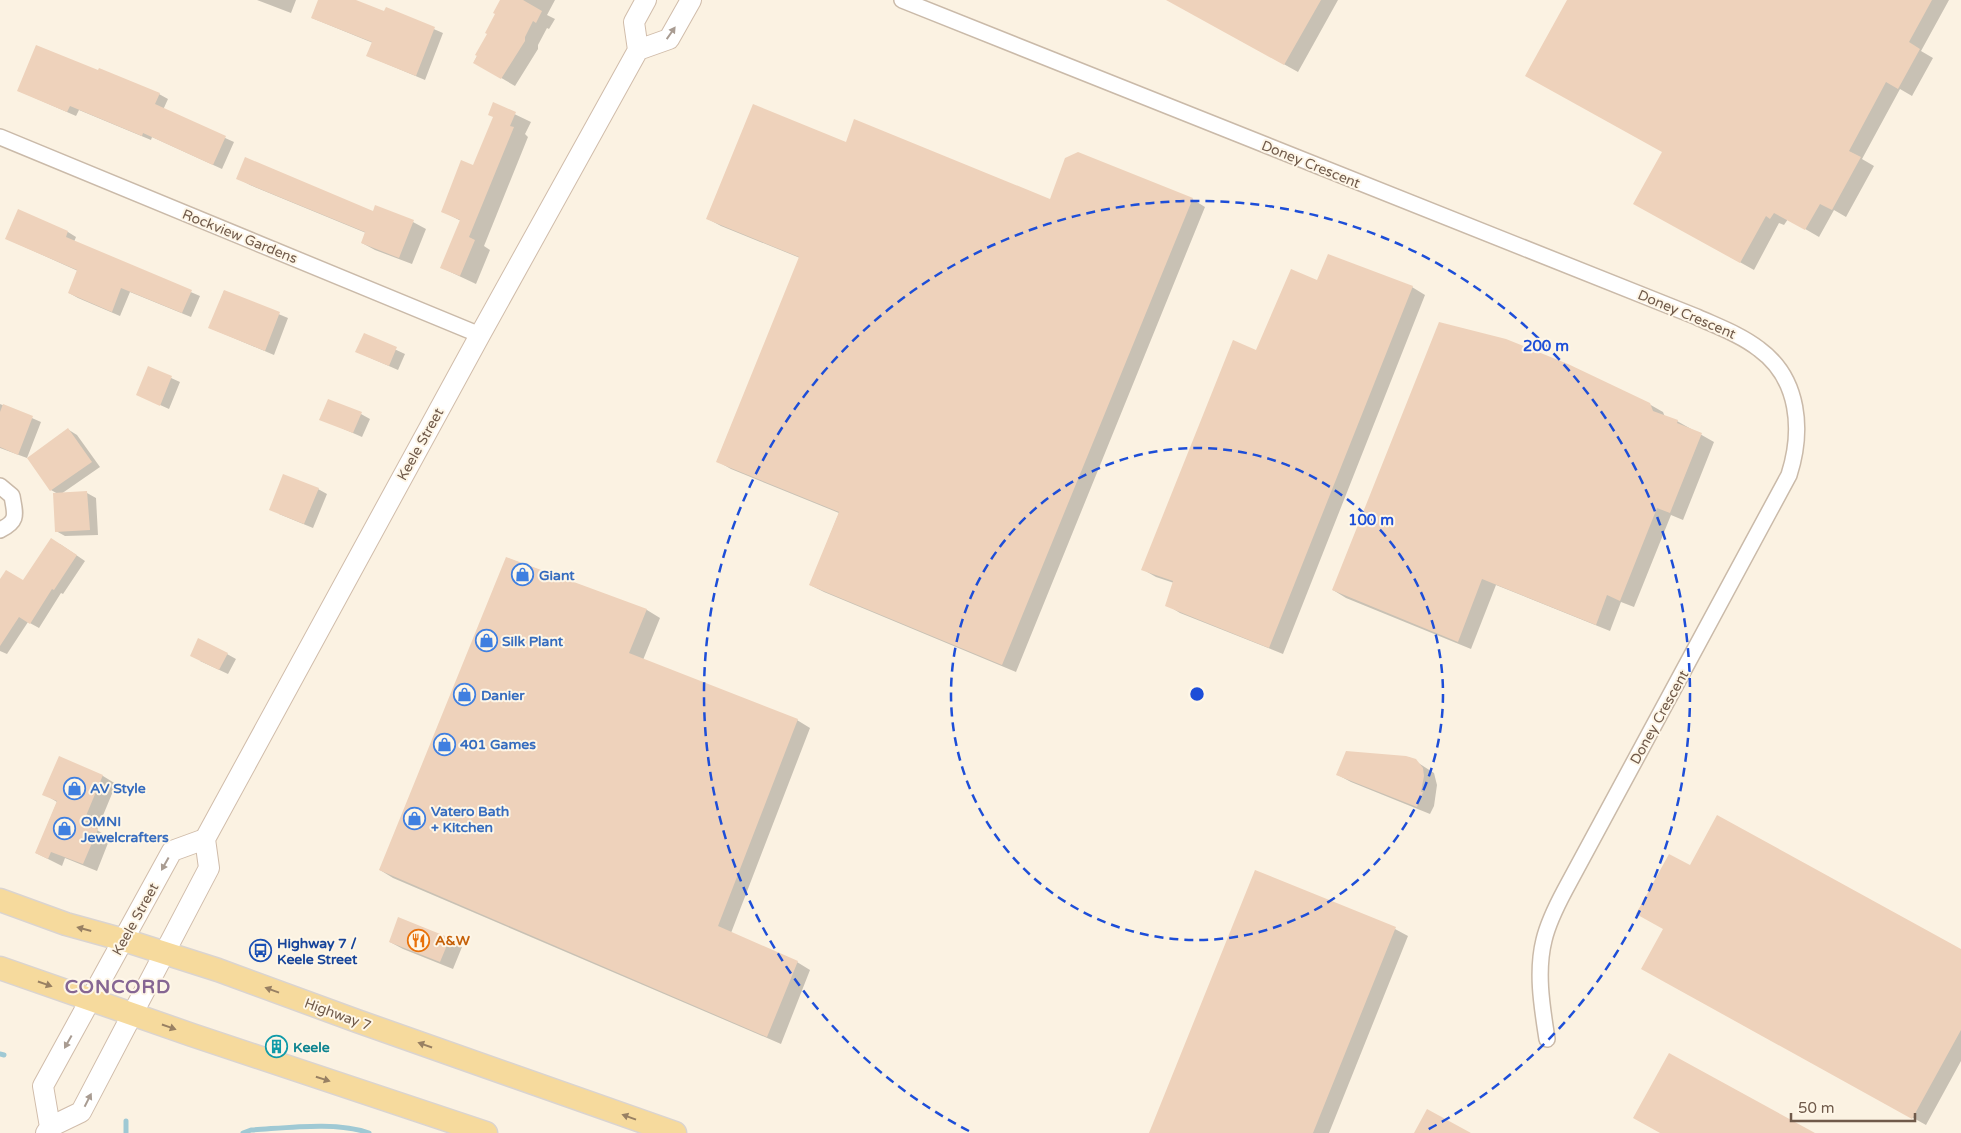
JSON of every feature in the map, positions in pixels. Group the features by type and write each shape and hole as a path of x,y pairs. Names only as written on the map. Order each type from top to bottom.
{"main road":[{"path":"646,0 634,22 638,50 669,39 691,0"},
{"name":"Keele Street","path":"205,839 172,851 42,1086 48,1130 82,1112 209,868 205,839 638,50"},
{"name":"Highway 7","path":"0,900 66,924 218,970 675,1133"},
{"path":"0,968 486,1133"}],"street":[{"name":"Doney Crescent","path":"902,0 1697,317 1748,341 1769,358 1782,374 1795,404 1798,422 1797,441 1789,475 1551,919 1544,939 1540,965 1543,1016 1547,1039"},
{"name":"Rockview Gardens","path":"0,137 480,335"},
{"path":"0,486 12,496 16,515 11,525 0,530"}],"building":[{"path":"318,0 356,0 384,11 386,7 435,27 416,76 366,56 372,42 311,18"},
{"path":"500,0 523,0 542,11 536,23 533,21 525,41 501,79 473,63"},
{"path":"1166,0 1321,0 1284,65"},
{"path":"1567,0 1932,0 1909,42 1920,49 1898,89 1886,82 1849,151 1861,157 1832,210 1820,204 1805,230 1774,213 1770,219 1766,216 1740,263 1633,204 1662,152 1525,76"},
{"path":"36,45 160,93 155,104 226,136 213,165 143,133 142,136 70,106 67,112 17,91"},
{"path":"493,102 516,112 510,126 514,127 469,237 475,240 460,276 440,268 460,220 441,212 461,160 473,165 493,117 488,115"},
{"path":"753,104 846,142 854,119 1050,199 1065,158 1078,152 1193,198 1002,665 809,585 839,512 716,462 799,257 706,219"},
{"path":"245,157 373,211 375,205 414,220 399,258 361,243 365,232 236,179"},
{"path":"18,209 68,231 66,237 192,290 182,313 121,288 112,312 68,293 77,270 5,239"},
{"path":"1328,254 1413,286 1269,648 1165,606 1173,581 1141,570 1233,340 1256,350 1291,269 1317,280"},
{"path":"224,290 280,312 265,351 208,328"},
{"path":"1439,322 1506,339 1568,364 1650,403 1653,411 1678,420 1677,423 1702,433 1670,513 1657,508 1620,601 1607,595 1596,625 1482,579 1458,642 1332,590"},
{"path":"364,333 397,347 389,366 355,352"},
{"path":"148,366 172,376 160,406 136,395"},
{"path":"328,399 362,412 353,433 319,420"},
{"path":"3,404 33,416 18,455 0,447 0,412"},
{"path":"68,428 92,462 50,491 27,458"},
{"path":"283,474 319,488 304,524 269,510"},
{"path":"87,491 90,530 55,532 53,493"},
{"path":"51,538 77,555 54,590 52,589 30,624 19,617 0,646 0,579 6,570 23,580"},
{"path":"506,557 647,609 629,653 798,719 718,926 798,961 767,1037 379,870"},
{"path":"198,638 228,653 219,670 190,656"},
{"path":"1346,751 1406,756 1416,759 1423,768 1424,776 1421,792 1423,792 1417,807 1336,775"},
{"path":"59,756 103,775 83,823 98,829 83,864 51,852 48,859 35,853 57,801 42,795"},
{"path":"1717,815 1961,949 1961,1030 1912,1119 1641,969 1663,929 1636,914 1669,854 1690,865"},
{"path":"1255,870 1396,927 1313,1133 1149,1133"},
{"name":"A&W","path":"398,917 450,938 440,962 389,942"},
{"path":"1669,1053 1815,1133 1660,1133 1633,1118"},
{"path":"1427,1109 1471,1133 1414,1133"}],"waterway":[{"path":"0,1054 4,1055"},
{"path":"126,1121 126,1133"},
{"path":"243,1133 251,1130 311,1126 342,1127 369,1133"}],"place":[{"name":"Giant","path":"523,575"},
{"name":"Silk Plant","path":"486,641"},
{"name":"Danier","path":"465,695"},
{"name":"401 Games","path":"444,744"},
{"name":"AV Style","path":"74,788"},
{"name":"Vatero Bath + Kitchen","path":"415,819"},
{"name":"OMNI Jewelcrafters","path":"65,829"},
{"name":"A&W","path":"419,940"},
{"name":"Highway 7 / Keele Street","path":"261,951"},
{"name":"Keele","path":"277,1047"}],"district":[{"name":"CONCORD","path":"118,986"}]}
